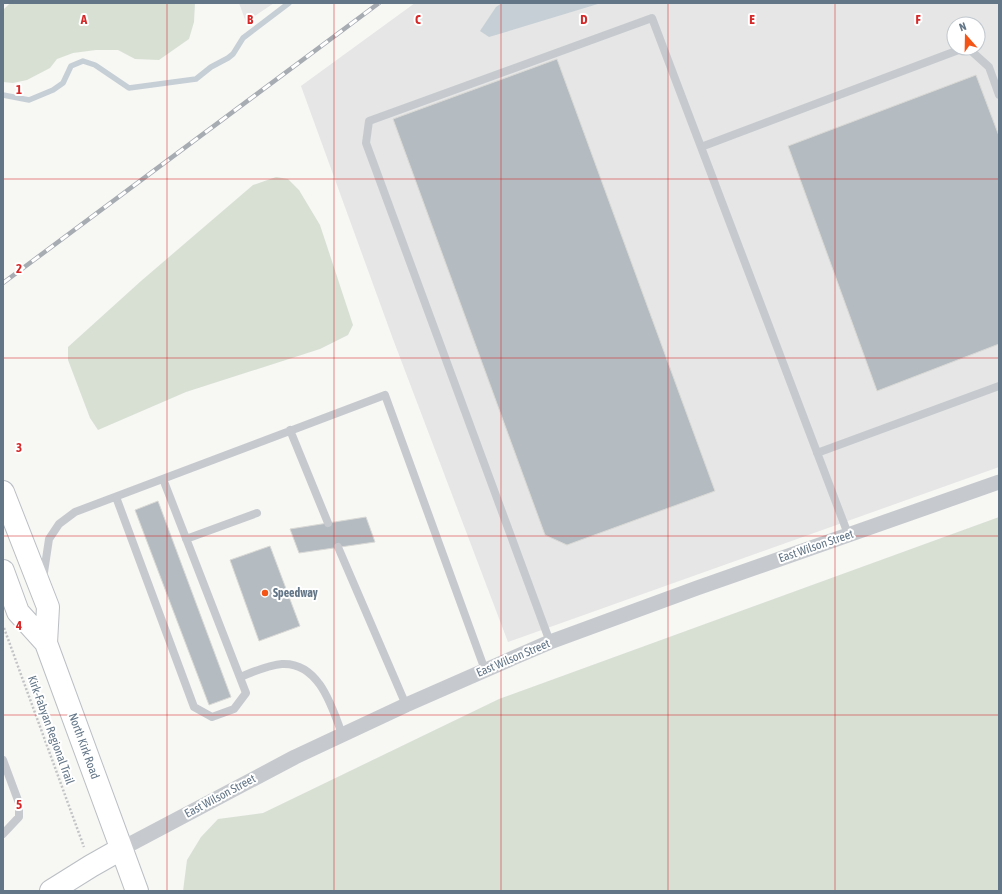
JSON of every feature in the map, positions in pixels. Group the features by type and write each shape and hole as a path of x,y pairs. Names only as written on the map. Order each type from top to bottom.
{"street":[{"name":"East Wilson Street","path":"51,891 121,849 249,780 342,734 485,670 550,642 697,588 999,482"},
{"name":"North Kirk Road","path":"3,492 48,607 46,643"},
{"name":"North Kirk Road","path":"3,571 18,612 46,643 137,891"}],"lane":[{"path":"550,642 366,143 369,121 652,18 848,534"},
{"path":"700,147 946,55"},
{"path":"977,56 989,67 999,94"},
{"path":"817,453 999,386"},
{"path":"41,590 49,539 59,524 75,512 385,395 485,670"},
{"path":"290,430 328,523"},
{"path":"116,497 194,707 212,716 234,709 246,693 163,479"},
{"path":"186,539 257,513"},
{"path":"338,548 406,705"},
{"path":"240,677 277,665 284,664 297,666 319,681 331,705 342,734"},
{"path":"3,760 19,803 19,817 3,834"}],"path":[{"name":"Kirk-Fabyan Regional Trail","path":"3,626 82,839"}],"shaded area":[{"path":"10,3 195,3 194,22 189,39 159,60 135,59 118,50 96,50 73,53 57,59 50,68 27,80 13,83 3,82 3,10"},
{"path":"239,3 274,3 246,22"},
{"path":"415,3 999,3 999,467 508,642 393,339 301,86"},
{"path":"502,3 601,3 489,37 480,31 496,7"},
{"path":"276,177 288,179 299,190 320,225 353,325 348,335 320,349 186,392 98,430 90,418 68,360 68,347 141,281 253,185"},
{"path":"999,517 999,891 183,891 187,860 201,837 218,819 263,813 499,699"}],"building":[{"path":"557,59 715,491 567,545 545,535 393,119"},
{"path":"976,75 999,136 999,344 877,391 788,146"},
{"path":"158,501 231,697 209,705 135,510"},
{"path":"366,517 375,542 299,553 290,529"},
{"name":"Speedway","path":"270,546 300,626 259,641 230,560"}],"waterway":[{"path":"3,95 29,100 53,90 63,83 71,66 83,61 95,65 129,88 196,79 211,67 233,54 243,38 289,3"}],"railway":[{"path":"3,283 379,3"}],"place":[{"name":"Speedway","path":"265,593"}]}
